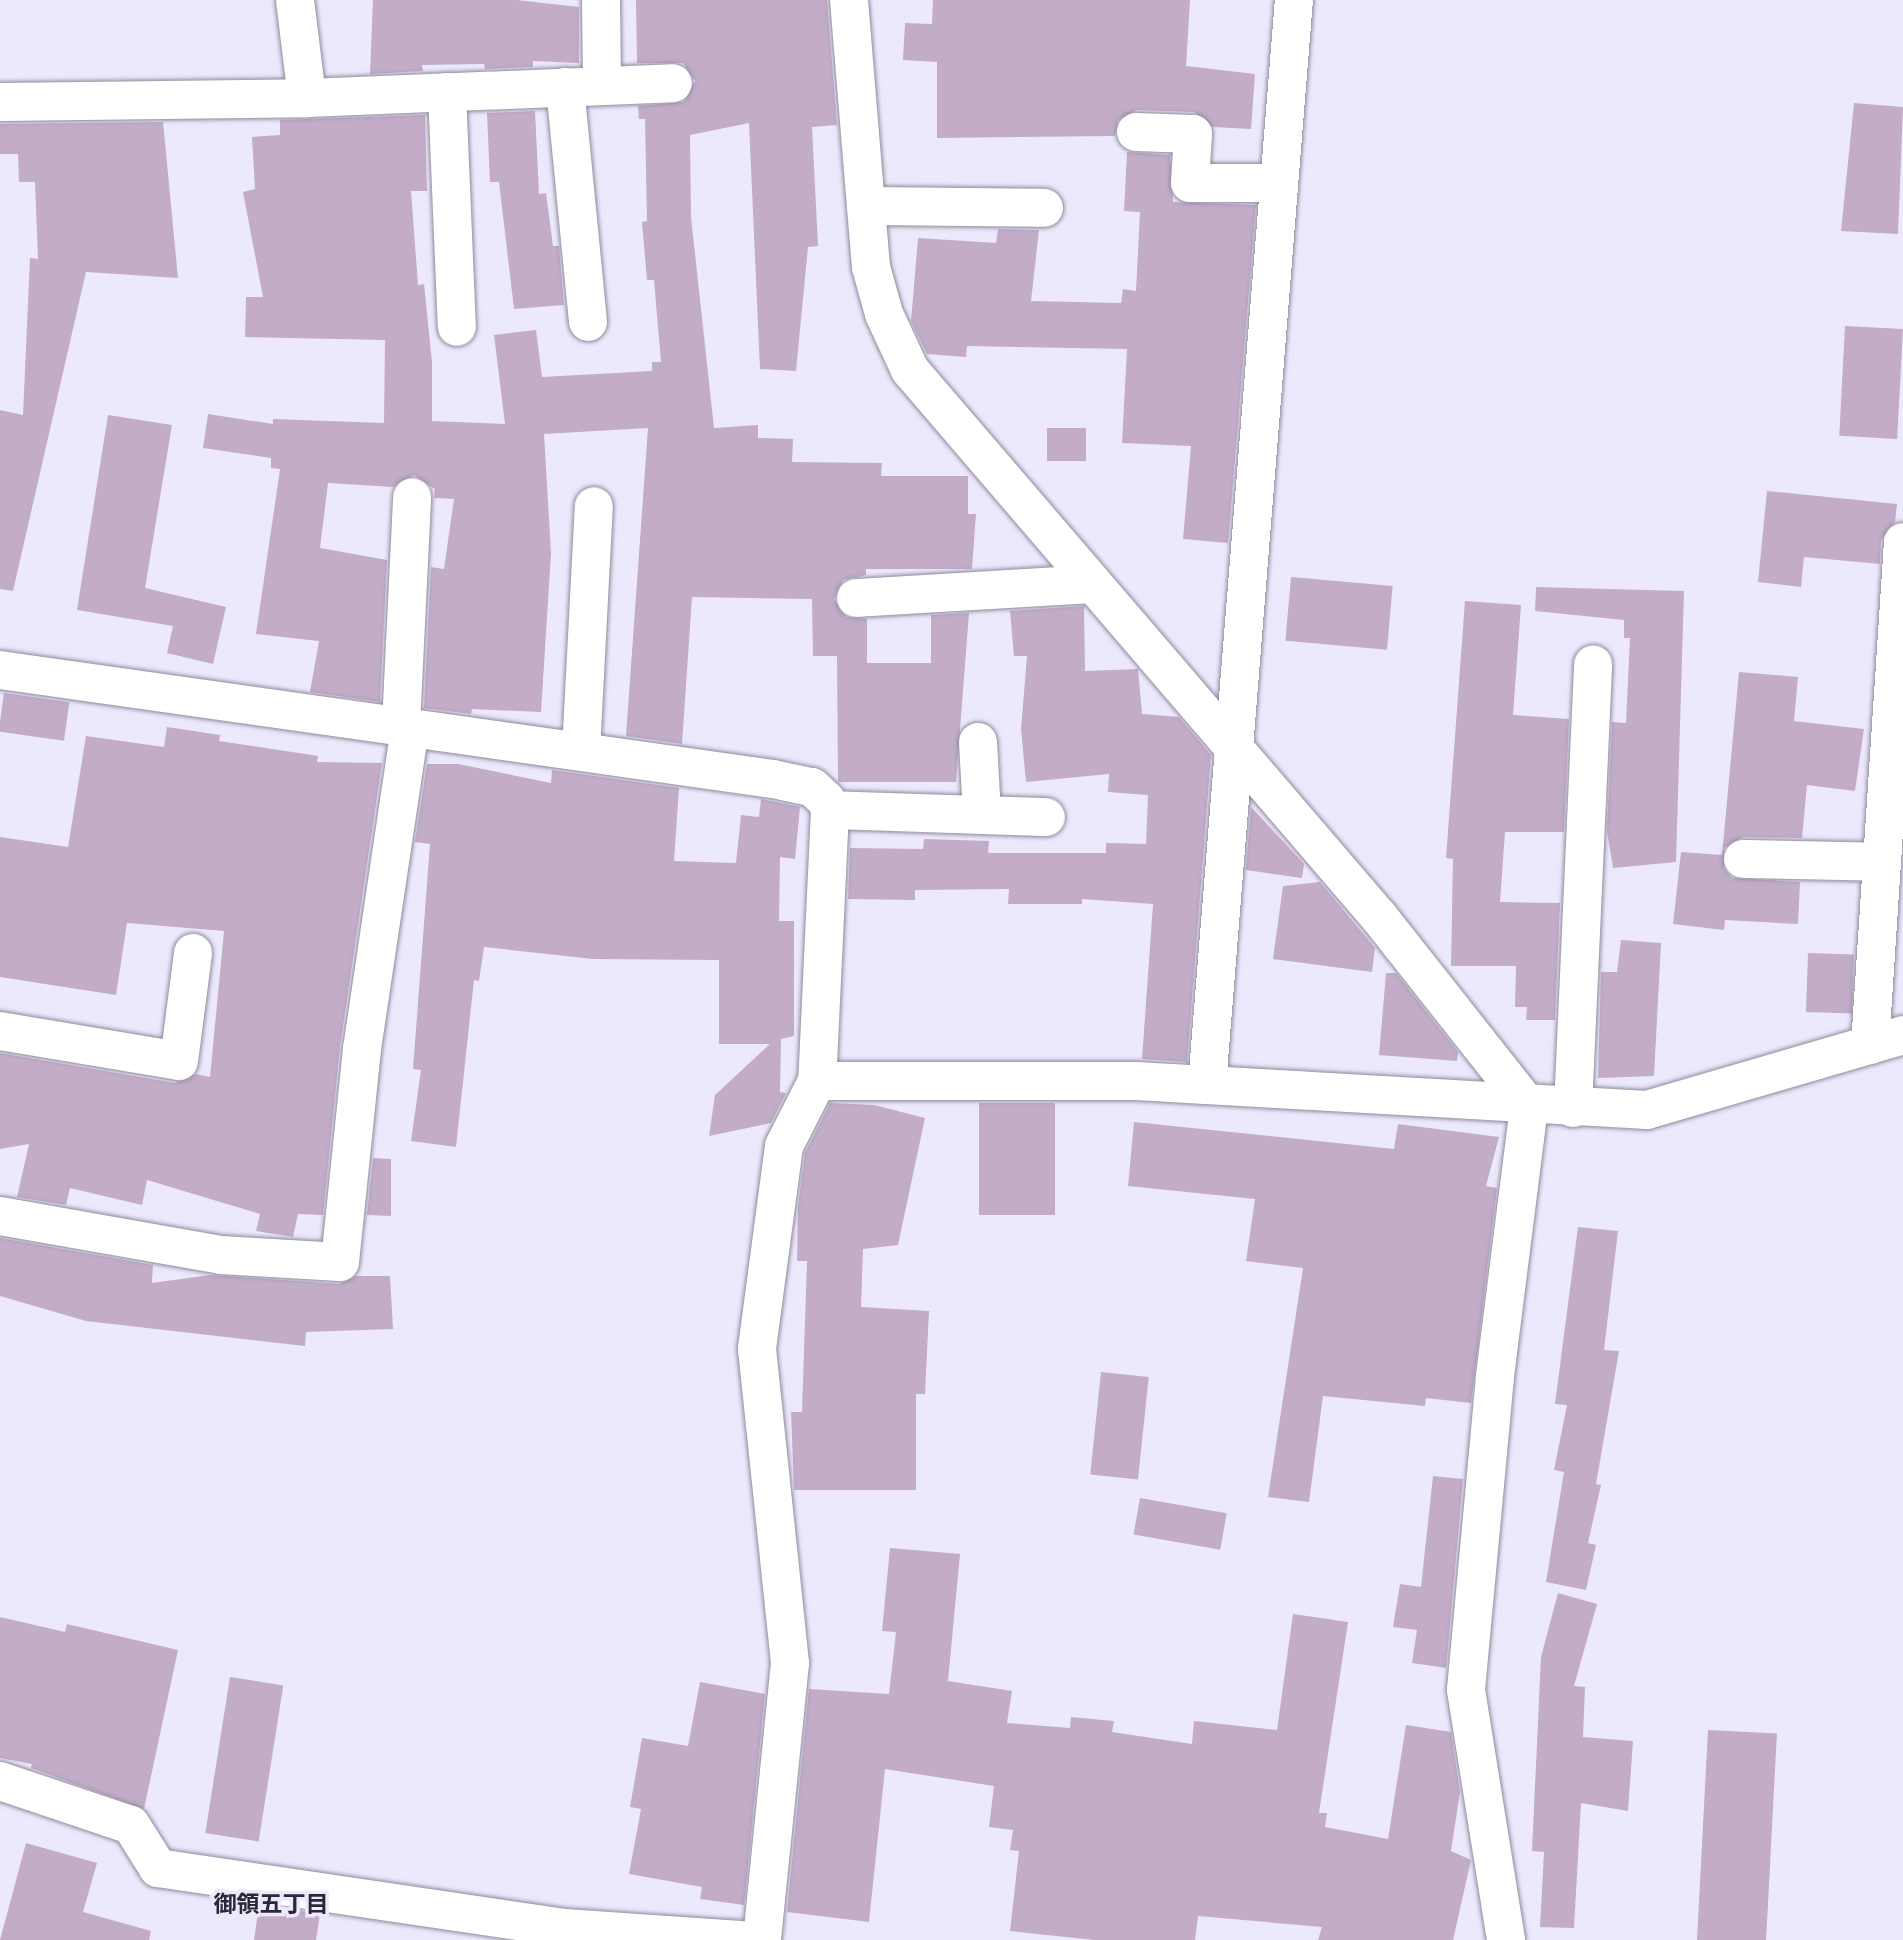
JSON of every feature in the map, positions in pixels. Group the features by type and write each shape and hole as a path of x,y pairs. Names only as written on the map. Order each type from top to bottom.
{"street":[{"path":"295,0 307,98"},
{"path":"601,0 602,86"},
{"path":"849,0 866,206 878,292 910,370 1232,750 1379,917 1529,1107 1495,1377 1466,1690 1506,1940"},
{"path":"1207,1085 1294,0"},
{"path":"0,102 307,98 673,82"},
{"path":"565,87 587,322"},
{"path":"447,92 457,327"},
{"path":"1136,132 1193,134 1189,183 1278,183"},
{"path":"866,206 1044,208"},
{"path":"0,1216 221,1255 340,1262 362,1048 405,726 412,497"},
{"path":"581,751 594,506"},
{"path":"817,1081 1207,1085 1619,1111 1677,1105 1886,1040 1882,862 1903,542"},
{"path":"856,598 1091,584"},
{"path":"1573,1108 1593,664"},
{"path":"0,670 802,784 819,793 830,810 817,1081 784,1146 757,1349 790,1663 762,1940"},
{"path":"978,742 982,814"},
{"path":"830,810 1046,817"},
{"path":"1743,859 1882,862"},
{"path":"0,1031 179,1061 193,953"},
{"path":"0,1781 131,1825 158,1868 565,1934 740,1940"}],"building":[{"path":"373,0 517,0 579,7 579,63 533,61 533,67 485,69 484,64 422,65 423,71 370,74"},
{"path":"636,0 827,0 837,125 812,127 818,246 808,247 796,371 760,369 749,123 690,135 691,217 714,428 758,425 758,438 793,439 792,462 882,463 881,476 968,476 968,514 976,514 972,569 866,569 866,575 843,580 834,599 846,617 867,619 867,663 931,663 931,615 969,613 956,782 838,782 837,656 813,656 812,599 692,597 682,744 626,736 648,428 544,434 551,553 541,712 472,709 471,714 424,708 431,567 444,569 454,499 434,498 435,489 414,475 393,487 328,483 320,548 387,560 380,702 310,692 319,641 256,634 280,469 271,468 271,458 203,448 208,414 273,424 273,419 384,423 385,340 245,337 246,297 263,297 243,192 255,189 252,137 280,135 280,120 425,115 427,191 411,191 418,285 424,284 432,362 432,421 505,424 494,335 536,330 542,377 652,371 652,362 661,362 654,280 647,280 642,222 647,221 645,119 639,119 638,106 684,102 695,81 683,63 637,63"},
{"path":"933,0 1190,0 1186,66 1255,74 1251,129 1213,127 1194,112 1137,110 1118,120 1115,136 937,138 937,62 903,60 905,23 932,24"},
{"path":"1854,103 1903,107 1898,234 1841,231"},
{"path":"535,111 539,194 546,193 553,246 559,246 564,305 514,309 499,182 490,182 487,113"},
{"path":"163,122 178,278 86,272 13,591 0,589 0,410 23,415 30,258 38,259 35,182 19,182 18,154 0,154 0,124"},
{"path":"1127,152 1170,155 1173,202 1256,205 1228,543 1183,539 1191,446 1122,443 1127,349 967,346 966,357 927,354 911,321 918,238 996,243 998,229 1039,230 1031,301 1121,303 1123,289 1136,291 1140,212 1124,211"},
{"path":"1845,326 1903,329 1897,439 1839,436"},
{"path":"108,415 172,425 145,588 226,607 213,664 167,653 173,626 77,610"},
{"path":"1047,428 1086,428 1086,461 1047,461"},
{"path":"1767,491 1897,504 1895,522 1881,540 1880,564 1804,557 1801,587 1758,582"},
{"path":"1291,577 1393,586 1387,650 1285,641"},
{"path":"1536,587 1684,591 1676,862 1613,868 1607,831 1612,722 1626,723 1630,638 1624,638 1624,620 1535,611"},
{"path":"1465,601 1521,605 1513,715 1569,719 1564,832 1505,832 1500,902 1560,903 1555,1020 1526,1020 1527,1007 1515,1007 1516,966 1451,966 1453,859 1446,858"},
{"path":"1084,606 1085,671 1138,669 1142,714 1179,717 1211,755 1187,1062 1142,1059 1153,904 1082,899 1082,904 1008,904 1009,889 915,890 915,900 848,899 850,848 923,849 924,839 989,841 988,853 1106,853 1106,843 1146,844 1148,795 1108,792 1109,774 1026,782 1021,729 1027,656 1014,656 1010,611"},
{"path":"1739,672 1798,677 1794,721 1864,729 1855,791 1807,785 1802,838 1743,837 1724,848 1724,869 1732,878 1800,882 1798,924 1725,920 1724,930 1673,924 1681,852 1722,855"},
{"path":"4,693 69,702 64,741 0,732"},
{"path":"167,727 220,735 219,741 318,756 317,762 382,763 340,1046 323,1215 298,1214 293,1237 256,1231 260,1214 147,1180 142,1205 70,1188 66,1205 17,1197 29,1144 0,1149 0,1053 175,1083 196,1074 210,1077 224,931 127,923 116,995 0,977 0,837 68,847 86,736 164,747"},
{"path":"427,764 458,764 551,783 552,770 679,788 674,861 736,863 741,815 759,817 761,799 800,807 795,859 780,857 779,921 794,921 794,1036 781,1039 780,1092 786,1093 771,1123 709,1136 715,1095 770,1044 719,1044 719,960 593,959 484,947 479,981 474,980 456,1147 411,1141 421,1070 413,1069 430,844 415,842"},
{"path":"1251,807 1304,864 1302,878 1246,870"},
{"path":"1320,882 1375,948 1372,972 1273,959 1283,886"},
{"path":"1621,940 1661,943 1654,1076 1598,1078 1601,972 1617,972"},
{"path":"1808,953 1854,955 1852,1014 1806,1012"},
{"path":"1386,973 1396,973 1458,1052 1457,1061 1379,1055"},
{"path":"830,1103 874,1105 925,1118 898,1245 863,1249 861,1307 929,1311 925,1394 916,1394 916,1490 794,1490 791,1412 802,1412 807,1261 797,1261 798,1207 805,1153"},
{"path":"979,1103 1055,1103 1055,1215 979,1215"},
{"path":"1134,1122 1394,1149 1398,1124 1499,1137 1486,1186 1497,1188 1471,1403 1426,1398 1425,1406 1323,1396 1309,1502 1268,1497 1303,1268 1246,1261 1255,1199 1128,1186"},
{"path":"373,1158 391,1159 391,1216 367,1215"},
{"path":"1578,1227 1618,1231 1604,1350 1619,1351 1596,1484 1601,1485 1588,1543 1596,1545 1586,1590 1546,1582 1564,1472 1554,1470 1567,1405 1555,1404"},
{"path":"0,1238 153,1265 152,1283 210,1275 339,1284 356,1276 390,1276 393,1329 306,1332 305,1346 86,1321 0,1296"},
{"path":"1101,1372 1149,1377 1138,1479 1090,1474"},
{"path":"1433,1476 1463,1479 1446,1668 1412,1663 1417,1630 1393,1627 1400,1584 1421,1587"},
{"path":"1140,1498 1227,1513 1220,1550 1134,1534"},
{"path":"890,1548 960,1554 948,1681 1012,1691 1007,1723 1070,1728 1071,1717 1114,1721 1112,1732 1192,1744 1194,1721 1277,1730 1293,1614 1348,1622 1319,1813 1327,1813 1325,1827 1388,1839 1406,1725 1451,1732 1460,1792 1451,1851 1471,1860 1453,1940 1318,1940 1322,1927 1198,1916 1195,1940 1094,1940 1010,1931 1019,1851 1010,1850 1013,1830 989,1827 994,1786 885,1769 869,1922 787,1912 809,1689 889,1694 896,1632 882,1631"},
{"path":"1558,1593 1597,1604 1574,1686 1585,1687 1583,1737 1633,1741 1628,1811 1581,1803 1574,1928 1540,1927 1544,1852 1532,1851 1541,1657"},
{"path":"0,1617 65,1632 67,1624 178,1650 144,1809 31,1768 32,1764 0,1758"},
{"path":"230,1677 283,1685 259,1842 205,1833"},
{"path":"700,1682 765,1694 744,1905 700,1899 702,1887 629,1874 641,1809 630,1807 642,1738 688,1746"},
{"path":"1708,1730 1777,1734 1766,1940 1697,1940"},
{"path":"26,1843 97,1863 83,1912 151,1931 149,1940 0,1940"},
{"path":"259,1905 320,1914 316,1940 254,1940"}],"district":[{"name":"御領五丁目","path":"271,1903"}]}
